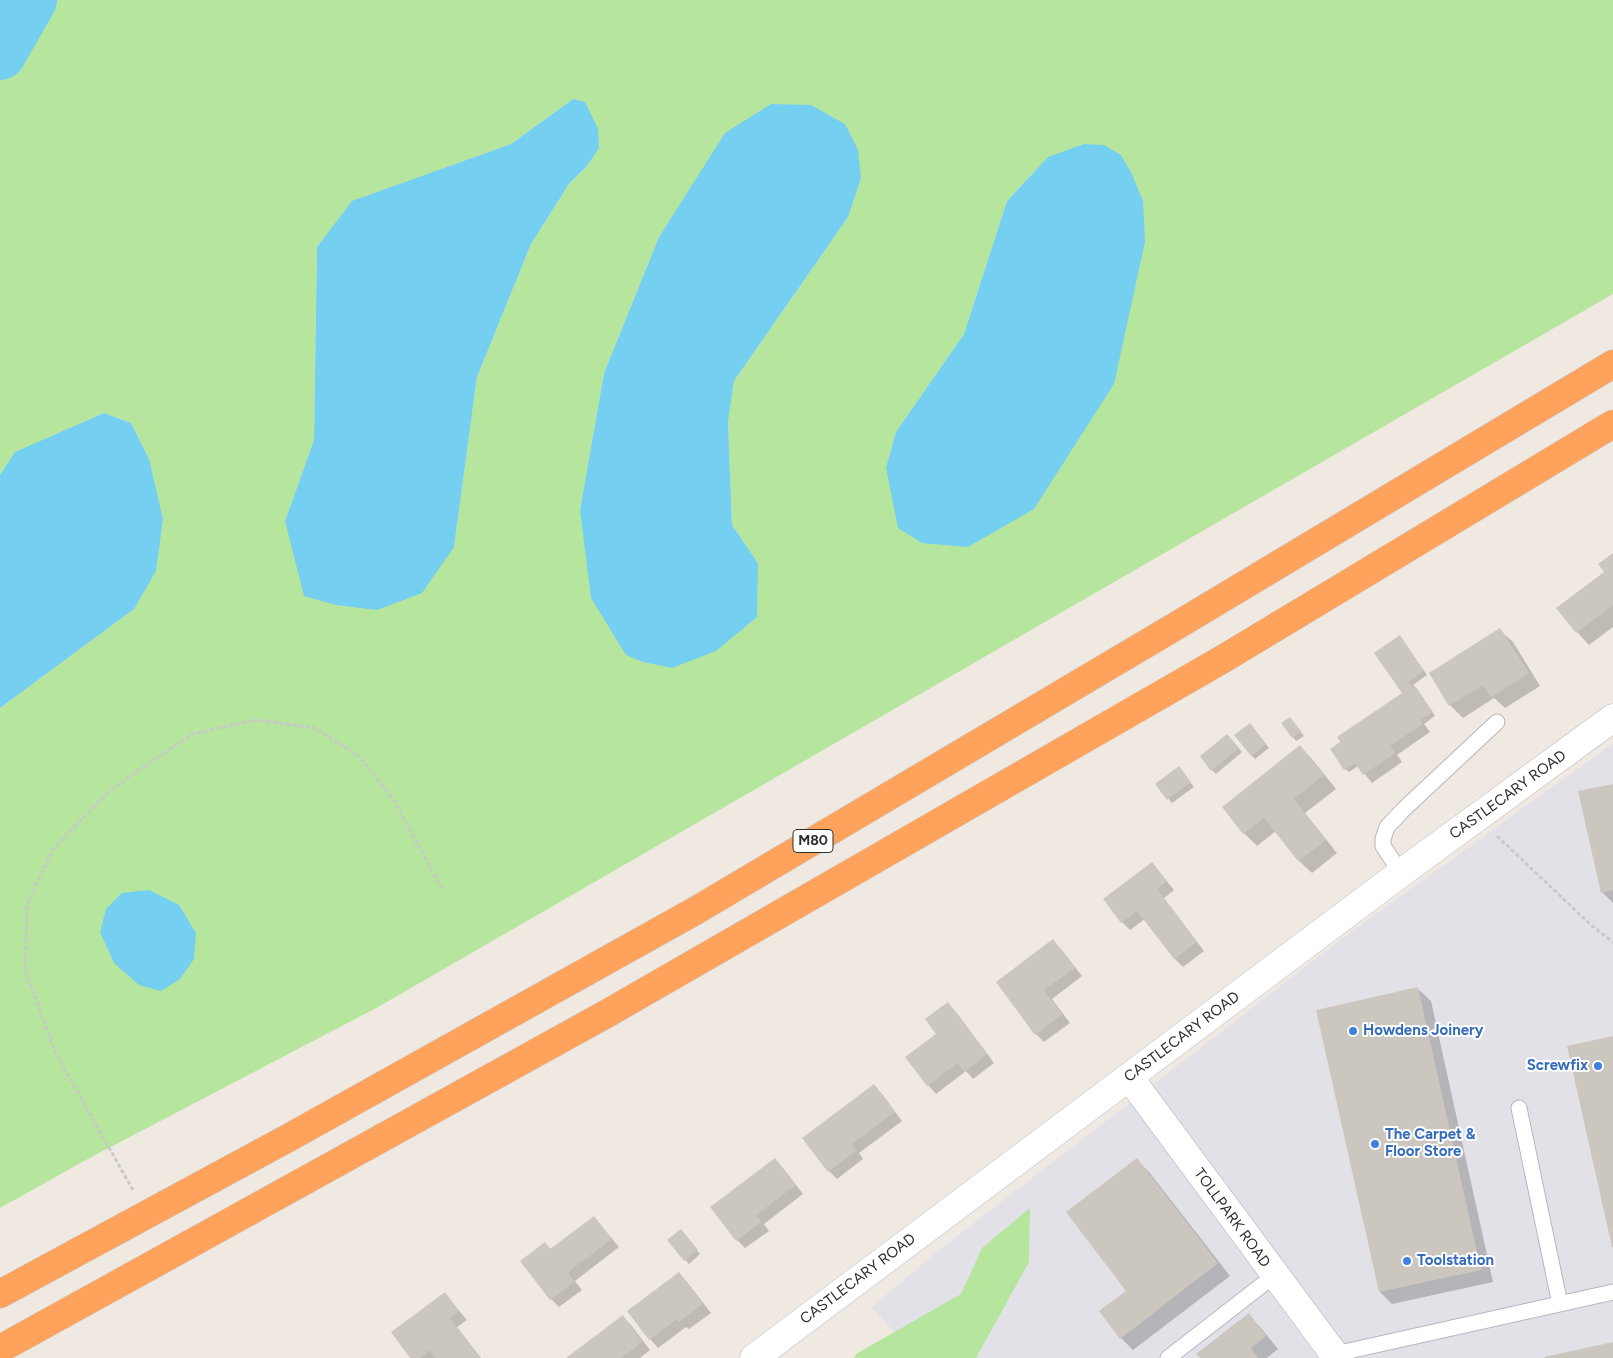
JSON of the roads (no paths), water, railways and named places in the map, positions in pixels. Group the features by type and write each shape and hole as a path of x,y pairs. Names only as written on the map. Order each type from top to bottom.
{"highway":[{"name":"M80","path":"0,1294 290,1137 695,910 1176,626 1613,364"},
{"path":"0,1349 608,1013 1223,659 1613,424"}],"main road":[{"name":"CASTLECARY ROAD","path":"768,1353 1401,872 1613,718"},
{"name":"TOLLPARK ROAD","path":"1129,1077 1336,1356"}],"lane":[{"path":"1401,872 1382,846 1387,827 1497,722"},
{"path":"1519,1108 1560,1304"},
{"path":"1168,1358 1275,1275"},
{"path":"1336,1356 1613,1292"}],"water":[{"path":"573,99 585,102 598,129 599,148 586,167 569,184 531,244 477,377 454,547 422,593 377,610 336,605 304,596 285,521 314,440 317,247 352,201 511,144"},
{"path":"771,104 811,105 845,124 858,150 861,178 848,217 734,381 728,422 732,525 758,563 757,617 716,651 672,668 643,662 626,655 591,598 580,510 604,373 659,237 725,133"},
{"path":"1084,144 1104,145 1121,155 1131,172 1143,201 1145,242 1114,384 1034,509 968,547 922,543 898,528 886,468 896,432 964,334 1007,201 1048,157"},
{"path":"104,413 131,423 149,459 163,519 156,571 134,609 0,708 0,475 15,452"},
{"path":"149,890 179,905 196,933 194,959 180,979 161,991 139,985 114,963 100,932 106,909 122,893"}],"waterway":[{"path":"0,54 31,0"}],"place":[{"name":"Howdens Joinery","path":"1353,1031"},
{"name":"Screwfix","path":"1598,1066"},
{"name":"The Carpet & Floor Store","path":"1375,1144"},
{"name":"Toolstation","path":"1407,1261"}]}
